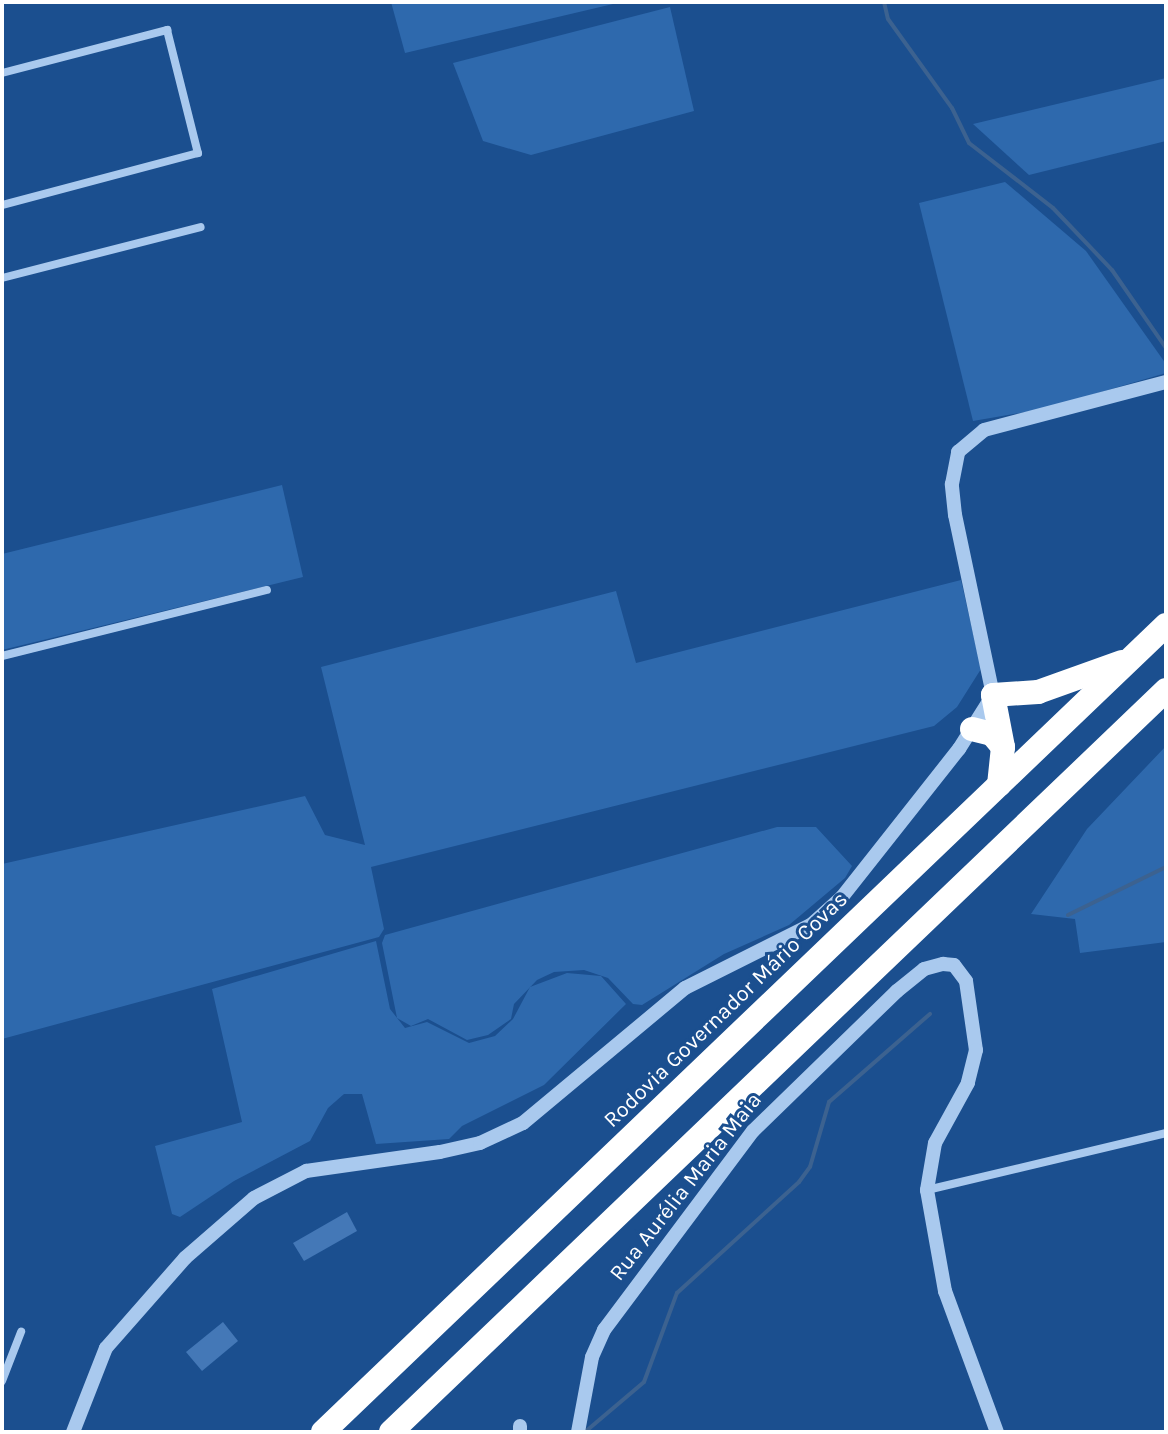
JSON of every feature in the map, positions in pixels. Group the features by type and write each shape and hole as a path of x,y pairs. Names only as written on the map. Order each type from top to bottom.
{"highway":[{"name":"Rodovia Governador Mário Covas","path":"323,1432 1166,625"},
{"path":"999,785 1003,747 993,695 1053,688 1132,658"},
{"path":"391,1432 1166,690"},
{"path":"972,729 992,734 1003,747"}],"street":[{"path":"2,73 167,30 198,153 2,205"},
{"path":"2,278 201,227"},
{"path":"73,1432 106,1348 185,1258 231,1215 306,1171 440,1152 480,1143 523,1123 685,988 811,925 867,869 972,729 993,695 955,515 952,484 958,452 984,430 1166,382"},
{"path":"2,656 267,590"},
{"name":"Rua Aurélia Maria Maia","path":"578,1432 592,1357 604,1330 753,1131 897,991 924,969 943,964 954,965 966,981 976,1050 968,1083 935,1143 927,1190 945,1291 997,1432"},
{"path":"927,1190 1166,1133"},
{"path":"2,1381 21,1332"}],"shaded area":[{"path":"391,2 612,2 613,4 405,53"},
{"path":"670,7 694,111 531,155 483,141 453,63"},
{"path":"1166,78 1166,141 1029,175 973,124"},
{"path":"1005,182 1086,251 1166,364 1166,373 1043,409 973,421 919,203"},
{"path":"282,485 303,577 2,650 2,554"},
{"path":"961,580 981,669 957,707 934,726 371,867 384,929 379,937 2,1039 2,864 305,796 325,835 365,845 321,667 616,591 636,663"},
{"path":"1166,746 1166,942 1080,953 1075,919 1031,914 1087,829"},
{"path":"777,827 816,827 852,866 845,878 789,925 724,954 642,1005 633,1004 608,978 584,970 554,972 537,980 514,1004 511,1019 488,1035 467,1040 428,1019 411,1026 397,1018 382,943 385,935"},
{"path":"376,941 390,1009 405,1028 427,1022 469,1043 495,1036 513,1019 530,987 567,973 601,976 626,1004 544,1085 462,1126 449,1139 376,1144 362,1094 344,1094 328,1108 310,1141 234,1181 180,1217 172,1214 155,1146 242,1122 212,989"}],"building":[{"path":"347,1212 357,1231 304,1261 293,1243"},
{"path":"223,1322 238,1341 202,1371 186,1352"}],"waterway":[{"path":"884,2 888,19 952,108 969,143 1053,208 1112,270 1166,348"},
{"path":"1068,915 1166,867"},
{"path":"585,1432 644,1382 677,1293 799,1182 810,1167 829,1102 930,1014"}]}
